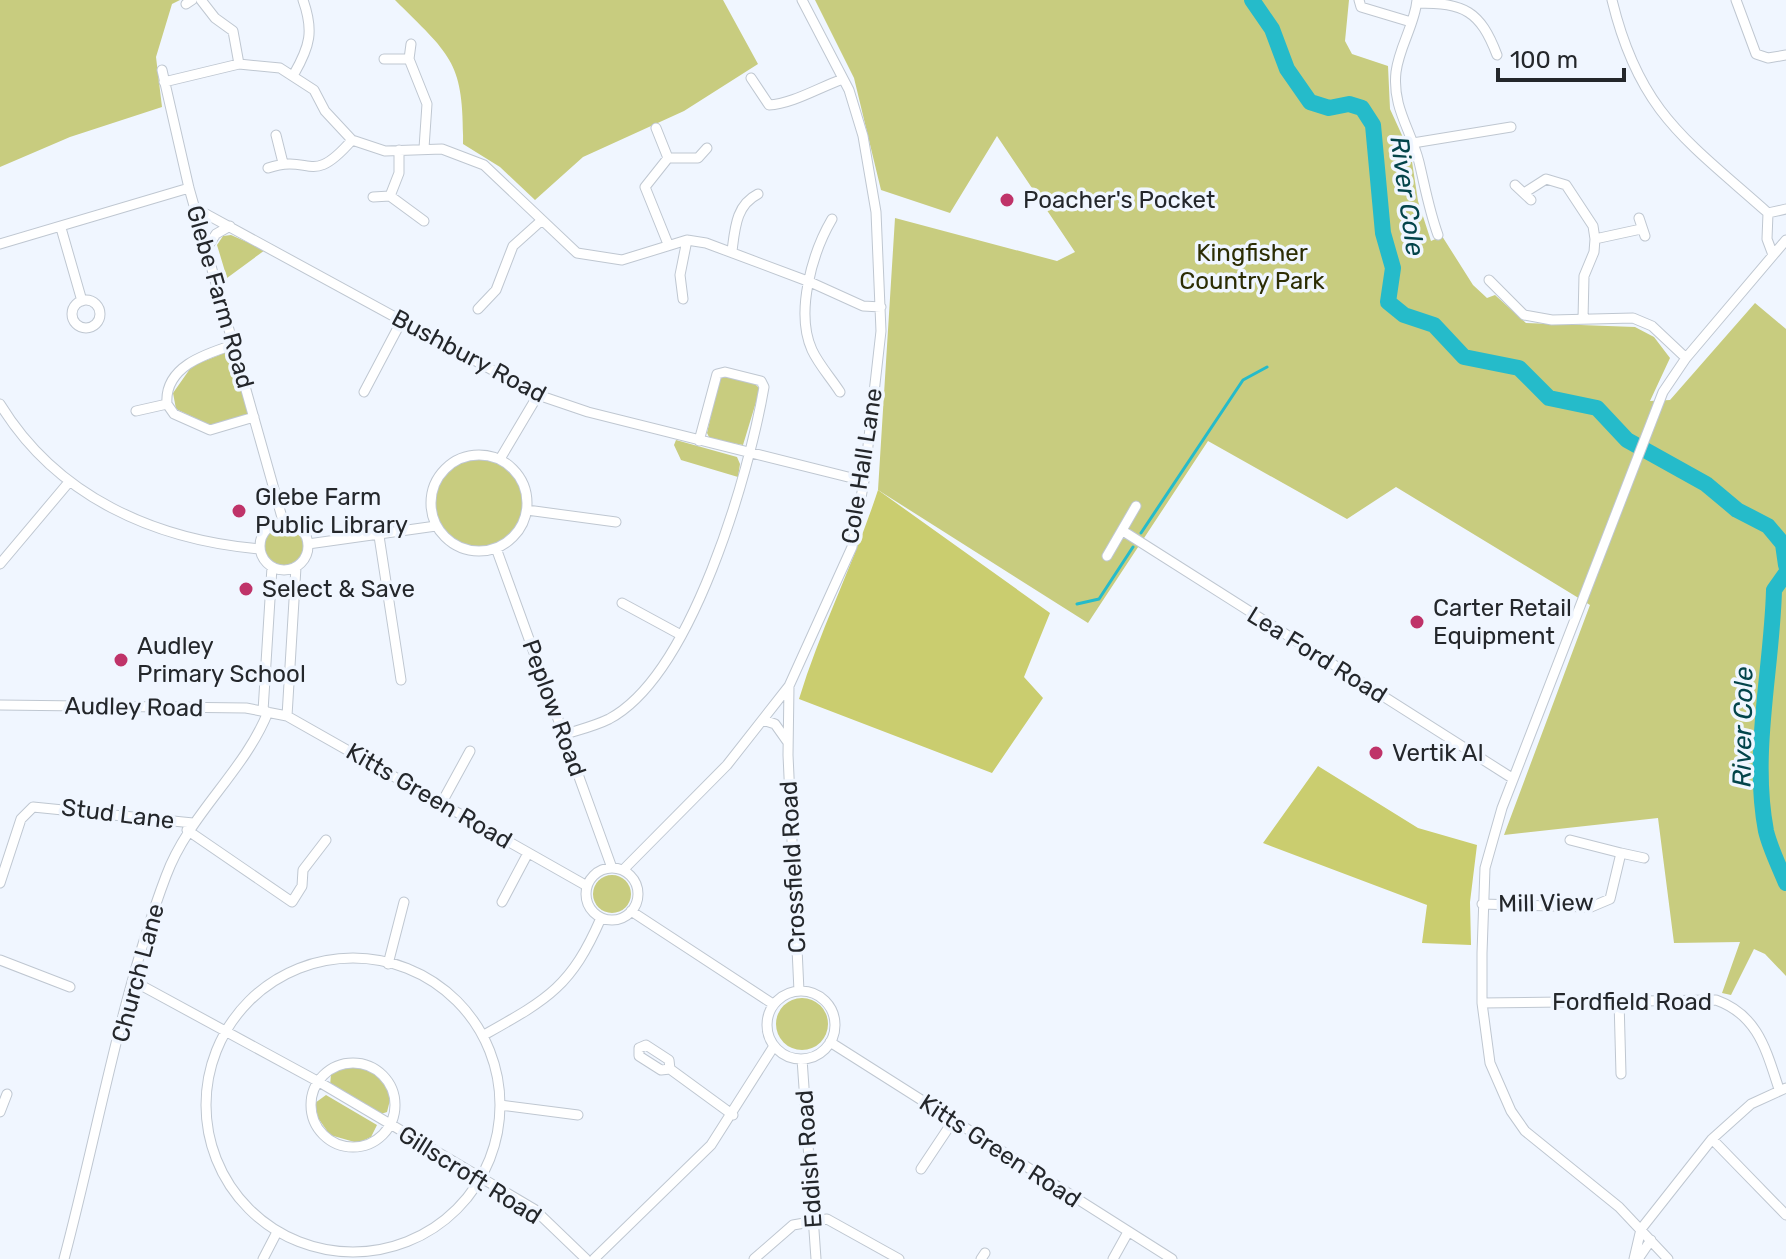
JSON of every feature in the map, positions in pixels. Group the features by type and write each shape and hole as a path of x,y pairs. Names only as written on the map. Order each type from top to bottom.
{"street":[{"path":"201,0 215,18 233,31 239,64"},
{"path":"294,74 309,48 311,35 303,0"},
{"name":"Cole Hall Lane","path":"617,869 727,765 789,686 852,547 864,481 881,307 875,201 863,136 843,79 802,0"},
{"path":"1359,0 1361,7 1411,22"},
{"path":"1612,0 1622,43 1643,89 1668,124 1768,213"},
{"path":"1736,0 1756,54 1768,58 1786,55"},
{"path":"1438,235 1427,206 1413,143 1397,107 1395,92 1398,64 1417,2 1437,3 1474,15 1486,25 1497,55"},
{"path":"411,44 409,59 427,104 424,148"},
{"path":"384,59 409,59"},
{"path":"164,82 239,64 267,64 294,74 314,90 325,111 352,140 371,149 424,148 457,152 484,165 577,253 622,260 687,240 732,251 863,306 881,307"},
{"name":"Glebe Farm Road","path":"162,70 189,188 283,521"},
{"path":"751,78 769,105 782,104 806,91 843,79"},
{"path":"1413,143 1511,127"},
{"path":"656,128 668,158"},
{"path":"276,135 283,163"},
{"path":"268,168 283,163 316,169 324,167 352,140"},
{"path":"668,158 698,158 707,148"},
{"path":"390,196 399,173 399,150"},
{"path":"668,158 645,187 668,244"},
{"path":"1515,185 1528,196 1546,179 1566,185 1593,226 1594,252 1584,276 1583,319"},
{"path":"0,244 189,188"},
{"path":"732,251 736,222 745,200 758,194"},
{"path":"373,197 390,196 424,221"},
{"name":"Bushbury Road","path":"195,208 538,395 699,441 864,481"},
{"path":"1768,213 1786,209"},
{"path":"1768,213 1767,239 1773,255"},
{"path":"832,219 823,234 810,282 806,333 813,352 837,376 840,392"},
{"path":"478,309 496,290 513,246 542,220"},
{"path":"206,249 216,234 230,226"},
{"path":"61,228 82,301"},
{"path":"1595,239 1642,228"},
{"path":"683,299 680,275 687,240"},
{"path":"1668,1259 1641,1229 1544,1149 1517,1121 1498,1089 1490,1063 1482,1003 1485,868 1512,778 1650,420 1686,358 1785,244"},
{"path":"1489,280 1524,315 1552,320 1633,318 1652,326 1686,358"},
{"path":"364,392 402,320"},
{"path":"233,345 187,362 167,393 167,404 174,414 210,430 254,417"},
{"path":"563,735 610,718 635,698 681,635 717,560 749,453 763,384 719,372 699,441"},
{"path":"500,459 538,395"},
{"path":"0,404 27,441 69,482 114,511 152,528 212,545 260,549"},
{"path":"136,411 167,404"},
{"path":"475,454 500,459 510,466 524,486 527,510 517,533 496,548 483,551 456,545 436,526 430,498 440,473 462,457 475,454"},
{"path":"0,564 69,482"},
{"path":"1107,556 1136,506"},
{"path":"527,510 616,522"},
{"path":"266,711 272,567 260,549 264,532 283,521 295,524 304,531 308,544 304,560 296,567 284,570 272,567"},
{"path":"308,544 436,526"},
{"name":"Lea Ford Road","path":"1123,531 1512,778"},
{"path":"379,536 401,680"},
{"name":"Peplow Road","path":"496,548 563,735 617,869"},
{"path":"287,716 296,567"},
{"path":"622,603 681,635"},
{"name":"Crossfield Road","path":"789,686 788,744 799,991"},
{"name":"Audley Road","path":"0,705 266,711"},
{"name":"Kitts Green Road","path":"266,711 287,716 587,886"},
{"name":"Church Lane","path":"64,1259 135,982 166,876 190,826 259,736 266,711"},
{"path":"763,720 775,724 788,744"},
{"path":"441,804 470,751"},
{"name":"Stud Lane","path":"0,883 21,819 33,807 190,826"},
{"path":"190,826 292,902 302,886 303,870 326,840"},
{"path":"1570,840 1644,858"},
{"path":"502,902 528,853"},
{"name":"Mill View","path":"1482,904 1601,905 1612,894 1621,853"},
{"path":"617,869 637,887 637,897 631,911 619,919 601,918 588,905 587,886 597,873 617,869"},
{"path":"388,964 404,902"},
{"path":"631,911 773,1004"},
{"path":"484,1035 546,1001 566,981 585,956 601,918"},
{"path":"340,959 388,964 415,972 457,999 484,1035 499,1080 500,1105 493,1156 460,1205 433,1229 368,1255 306,1245 277,1232 232,1190 211,1138 209,1079 226,1032 258,992 301,967 340,959"},
{"path":"0,960 70,987"},
{"name":"Gillscroft Road","path":"135,982 319,1082 534,1209 586,1259"},
{"path":"799,991 818,996 830,1006 834,1028 830,1042 815,1056 802,1059 787,1056 774,1046 767,1023 773,1004 799,991"},
{"name":"Fordfield Road","path":"1482,1003 1697,998 1735,1007 1757,1031 1782,1088"},
{"path":"1619,1000 1621,1074"},
{"name":"Kitts Green Road","path":"830,1042 1172,1259"},
{"path":"594,1259 680,1178 733,1115 774,1046"},
{"name":"Eddish Road","path":"802,1059 816,1259"},
{"name":"Gillscroft Road","path":"351,1062 377,1070 386,1077 395,1096 389,1124 369,1145 347,1147 334,1143 317,1127 312,1111 319,1082 327,1072 351,1062"},
{"path":"670,1069 733,1115"},
{"path":"1636,1259 1641,1229 1712,1139 1751,1104 1782,1088"},
{"path":"0,1112 7,1094"},
{"path":"500,1105 578,1115"},
{"path":"921,1169 953,1121"},
{"path":"1712,1139 1785,1213"},
{"path":"754,1259 793,1225 813,1221 837,1222 899,1259"},
{"path":"263,1259 277,1232"},
{"path":"1113,1259 1128,1232"},
{"path":"1636,1259 1651,1240"}],"green space":[{"path":"0,0 180,0 172,4 156,57 162,107 70,137 0,167"},
{"path":"395,0 723,0 758,64 684,111 583,157 535,200 500,167 463,144 461,94 450,62 429,34"},
{"name":"Kingfisher Country Park","path":"815,0 1349,0 1345,41 1352,54 1388,66 1390,109 1411,155 1418,201 1431,241 1442,236 1473,285 1487,298 1495,295 1526,323 1635,327 1654,337 1670,358 1650,401 1670,400 1755,303 1786,329 1786,976 1765,954 1754,949 1731,995 1722,993 1740,942 1674,943 1658,818 1504,835 1590,605 1396,487 1347,519 1208,441 1088,623 878,490 895,218 1057,261 1075,252 997,136 950,213 881,190 854,78"},
{"path":"231,235 265,250 227,278 217,245 223,236"},
{"path":"232,350 251,414 212,426 176,409 173,393 192,366"},
{"path":"724,376 754,383 760,389 743,445 710,439 707,433 719,380"},
{"path":"676,440 737,457 740,464 738,477 681,460 674,445"},
{"path":"479,459 496,463 510,472 519,486 523,503 519,520 510,534 496,543 479,547 462,543 448,534 439,520 435,503 439,486 448,472 462,463"},
{"path":"878,490 1050,613 1024,677 1043,698 992,773 799,699"},
{"path":"284,525 298,531 304,545 298,559 284,565 270,559 264,545 270,531"},
{"path":"1318,766 1418,828 1477,845 1470,902 1471,945 1422,943 1427,905 1263,843"},
{"path":"612,875 625,881 631,894 625,907 612,913 599,907 593,894 599,881"},
{"path":"802,998 821,1005 828,1024 821,1043 802,1050 783,1043 776,1024 783,1005"},
{"path":"361,1067 380,1076 392,1092 387,1112 381,1114 330,1086 331,1074 340,1068"},
{"path":"326,1095 377,1125 371,1137 358,1143 330,1135 318,1118 315,1103"}],"waterway":[{"name":"River Cole","path":"1252,0 1272,29 1287,69 1310,102 1329,108 1349,104 1362,108 1373,125 1383,233 1393,268 1388,302 1404,315 1434,325 1464,357 1519,368 1549,398 1597,408 1627,440 1706,484 1737,510 1768,526 1783,544 1786,565"},
{"path":"1141,533 1243,380 1267,367"},
{"path":"1077,604 1099,599 1133,547"},
{"name":"River Cole","path":"1786,573 1774,590 1761,741 1766,831 1786,883"}],"place":[{"name":"Poacher's Pocket","path":"1007,200"},
{"name":"Glebe Farm Public Library","path":"239,511"},
{"name":"Select & Save","path":"246,589"},
{"name":"Carter Retail Equipment","path":"1417,622"},
{"name":"Audley Primary School","path":"121,660"},
{"name":"Vertik Al","path":"1376,753"}]}
